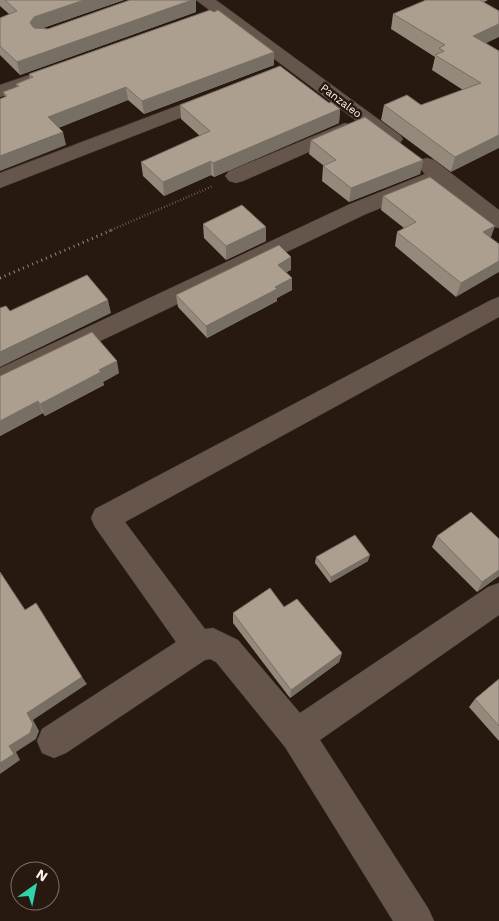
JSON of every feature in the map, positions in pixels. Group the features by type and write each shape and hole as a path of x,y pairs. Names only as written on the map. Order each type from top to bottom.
{"street":[{"name":"Panzaleo","path":"210,10 295,66 499,221"},
{"path":"276,73 295,66"},
{"path":"0,91 65,68"},
{"path":"0,181 230,91"},
{"path":"236,176 367,120"},
{"path":"0,380 358,209 440,176"},
{"path":"198,646 105,518 499,306"},
{"path":"297,735 499,596"},
{"path":"54,741 198,646 213,643 227,651 297,735 415,921"}],"path":[{"path":"0,278 236,176"}],"building":[{"path":"5,0 84,0 34,17 30,23 34,28 48,29 130,0 192,0 17,62 0,46 0,18 17,11"},
{"path":"426,0 480,0 499,11 499,24 473,36 499,51 499,135 455,157 384,105 407,95 421,105 481,83 435,55 444,51 439,48 445,45 393,14"},
{"path":"210,10 214,12 218,10 274,52 142,101 126,87 48,117 63,132 0,156 0,99 7,96 3,92 19,86 16,84 33,77 29,74"},
{"path":"280,66 329,103 331,102 340,109 163,182 141,162 210,131 180,105"},
{"path":"365,117 423,160 351,188 323,166 336,160 311,140"},
{"path":"430,177 495,226 483,232 499,244 499,261 461,283 397,232 416,222 383,196"},
{"path":"242,205 266,227 226,246 203,224"},
{"path":"279,245 291,257 278,265 292,278 275,287 277,289 206,326 176,295"},
{"path":"87,275 108,300 0,352 0,308 6,306 10,311"},
{"path":"92,332 117,361 99,370 101,372 40,404 38,401 0,421 0,376"},
{"path":"471,512 499,539 499,570 482,582 437,536"},
{"path":"355,535 370,555 331,577 316,557"},
{"path":"0,572 25,610 36,603 82,677 27,713 33,724 30,733 9,746 14,754 0,763"},
{"path":"270,588 284,607 297,599 342,653 291,690 233,613"},
{"path":"499,679 499,726 475,699"}]}
